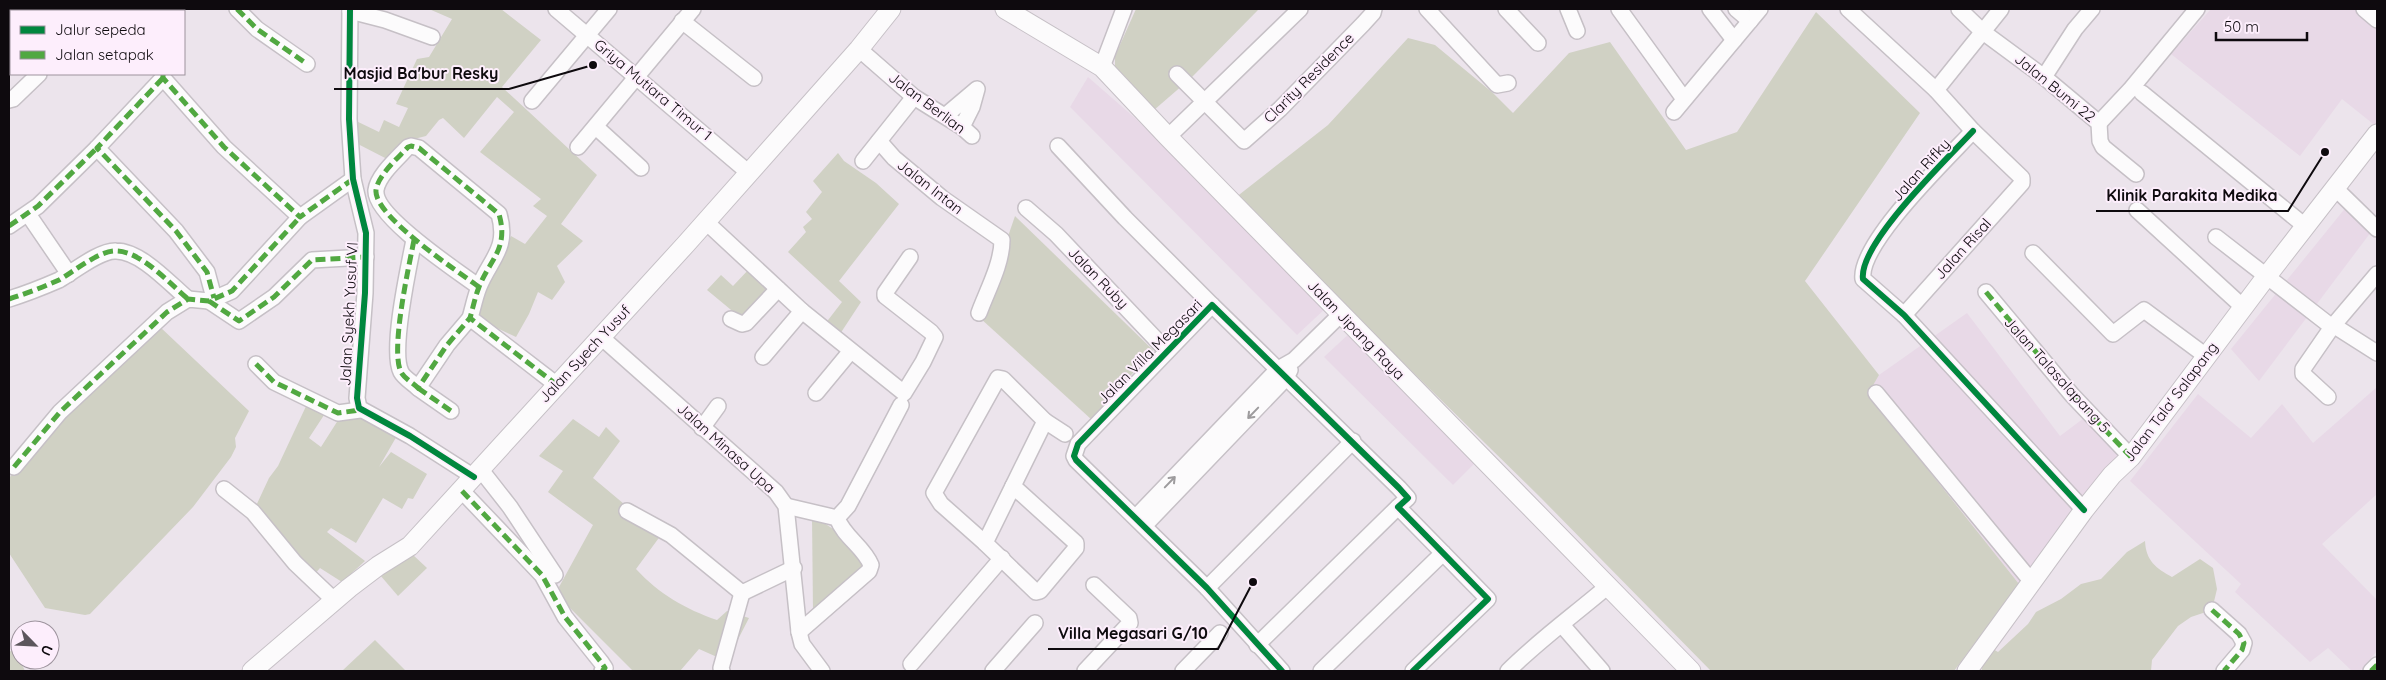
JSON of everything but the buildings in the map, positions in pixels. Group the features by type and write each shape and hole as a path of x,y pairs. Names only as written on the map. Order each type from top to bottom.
{"main road":[{"name":"Jalan Syech Yusuf","path":"252,671 378,566 410,546 462,491 860,49 891,9"},
{"name":"Jalan Jipang Raya","path":"1005,9 1102,67 1170,140 1691,671"},
{"name":"Jalan Tala' Salapang","path":"1967,671 2084,510 2112,475 2131,457 2242,308 2377,134"}],"street":[{"path":"237,9 262,33 307,64"},
{"name":"Griya Mutiara Timur 1","path":"556,9 749,172"},
{"path":"532,101 609,9"},
{"path":"578,147 692,9"},
{"path":"1102,67 1124,9"},
{"path":"1170,140 1300,9"},
{"name":"Clarity Residence","path":"1207,104 1244,141 1280,109 1363,24 1373,13 1374,9"},
{"path":"1427,9 1497,84 1508,83"},
{"path":"1506,9 1538,43"},
{"path":"1568,9 1577,31"},
{"path":"1619,9 1684,99"},
{"path":"1710,9 1734,40"},
{"path":"1736,9 1750,22"},
{"path":"1674,112 1760,9"},
{"path":"1848,9 1936,90 1973,131"},
{"name":"Jalan Bumi 22","path":"1959,9 1983,32 2044,76 2099,123 2100,141 2104,148 2136,174"},
{"path":"1936,90 2001,9"},
{"path":"2044,76 2074,29 2092,9"},
{"path":"2099,123 2130,90 2197,9"},
{"path":"2364,9 2377,20"},
{"path":"350,10 386,20 432,37"},
{"name":"Jalan Syekh Yusuf VI","path":"350,10 349,119 353,179 366,233 357,392 360,410"},
{"path":"682,21 754,78"},
{"name":"Jalan Berlian","path":"860,49 914,96 967,132 977,89 945,116"},
{"path":"1177,74 1207,104"},
{"path":"9,100 14,99 38,75"},
{"path":"9,226 28,214 97,148 163,76 224,147 300,217"},
{"path":"2142,93 2305,226"},
{"path":"863,161 914,96"},
{"path":"596,127 641,168"},
{"name":"Jalan Risal","path":"1904,315 2022,183 2022,178 2018,173 1973,131"},
{"name":"Jalan Rifky","path":"1904,315 1863,279 1864,264 1877,241 1905,205 1973,131"},
{"name":"Jalan Intan","path":"879,141 894,158 1002,240 1002,247 978,313"},
{"path":"418,388 447,345 470,318 479,287 500,248 502,225 499,214 419,148 412,146 380,179 376,192 384,209 414,240 479,287"},
{"path":"1058,146 1125,218 1212,305"},
{"path":"97,148 176,231 207,272 212,300 239,321 274,297 312,260 366,257"},
{"path":"10,466 60,412 167,312 188,299 212,300 238,286 300,217 353,179"},
{"path":"2335,188 2377,229"},
{"name":"Jalan Ruby","path":"1026,208 1056,234 1167,351"},
{"path":"2136,210 2242,308"},
{"path":"28,214 70,274"},
{"path":"705,221 802,311 850,352 904,393 914,378 934,337 931,332 887,298 885,292 910,256"},
{"path":"2216,237 2266,277 2333,326 2377,354"},
{"path":"414,240 400,323 398,358 401,372 418,388 451,411"},
{"path":"9,299 70,274 105,254 118,251 146,263 188,299"},
{"path":"2033,253 2113,334 2144,310 2206,356"},
{"path":"2328,397 2303,374 2306,362 2333,326 2377,274"},
{"path":"731,319 742,324 746,323 778,289"},
{"name":"Jalan Talasalapang 5","path":"1986,292 2072,395 2131,457"},
{"name":"Jalan Villa Megasari","path":"1282,671 1207,588 1076,460 1074,450 1212,305 1352,441 1408,504 1443,553 1488,599 1413,671"},
{"path":"763,357 802,311"},
{"path":"1140,521 1294,360 1341,314"},
{"path":"1904,315 2084,510"},
{"path":"470,318 557,384"},
{"name":"Jalan Minasa Upa","path":"601,337 776,492 786,506 794,568 799,632 802,644 822,671"},
{"path":"816,393 850,352"},
{"path":"256,364 268,378 280,386 338,413 360,410 478,473 510,508 555,575"},
{"path":"1013,486 1073,539 1076,548 1040,591 1036,592 1002,558 940,504 934,493 995,380 998,378 1003,379 1044,421 1065,434"},
{"path":"1876,393 2032,582"},
{"path":"837,518 848,506 901,405"},
{"path":"702,428 718,406"},
{"path":"985,543 1044,421"},
{"path":"1207,588 1352,441"},
{"path":"224,489 253,512 295,563 335,601"},
{"path":"462,491 542,575 565,617 602,662 604,668 602,671"},
{"path":"1258,645 1408,504"},
{"path":"786,506 837,518 846,534 868,558 871,565 869,571 799,632"},
{"path":"628,510 671,535 742,593"},
{"path":"1321,671 1443,553"},
{"path":"910,669 1002,558"},
{"path":"722,671 721,668 742,593 794,568"},
{"path":"1085,671 1130,622 1129,618 1094,585"},
{"path":"1508,671 1538,641 1562,625 1608,586"},
{"path":"2212,610 2239,634 2244,643 2242,650 2224,671"},
{"path":"992,671 1035,623"},
{"path":"1562,625 1602,671"},
{"path":"1183,671 1220,633"},
{"path":"2371,671 2377,665"}],"shaded area":[{"path":"429,9 501,9 541,40 502,87 597,175 561,224 583,241 557,266 565,282 552,300 538,292 529,314 516,337 482,321 476,308 511,236 525,244 547,216 533,206 541,199 480,152 514,112 497,97 464,138 443,118 439,120 426,136 414,139 389,160 354,142 352,119 379,132 384,120 399,127 408,108 396,104 417,59 429,57 452,19"},
{"path":"1136,9 1259,9 1191,78 1154,110 1115,71 1115,56"},
{"path":"2211,9 2354,9 2377,29 2377,127 2342,99 2300,156 2171,54"},
{"path":"1816,12 1920,113 1805,281 1879,375 1868,394 2019,584 1954,671 1711,671 1541,498 1235,198 1328,125 1408,38 1435,45 1493,93 1513,113 1569,53 1610,42 1686,150 1737,132"},
{"path":"1088,77 1135,118 1327,307 1297,335 1070,107"},
{"path":"838,153 844,161 876,183 899,204 839,281 861,302 840,334 825,324 842,302 788,252 806,232 803,227 812,219 806,212 822,192 813,181"},
{"path":"2347,206 2374,228 2259,381 2231,349"},
{"path":"1015,216 1153,350 1092,420 980,318"},
{"path":"750,268 774,291 742,319 707,290 721,275 733,286"},
{"path":"1967,313 2060,436 2088,415 2120,460 2019,584 1868,393 1879,375"},
{"path":"159,326 249,411 235,438 236,447 231,457 193,507 90,614 85,615 45,608 9,553 9,478 62,418"},
{"path":"1351,332 1478,460 1453,485 1324,357"},
{"path":"2377,387 2377,494 2322,544 2377,600 2377,651 2360,671 2352,671 2328,648 2310,662 2235,592 2241,584 2130,481 2198,394 2251,438 2282,404 2313,443"},
{"path":"308,402 326,412 309,438 321,447 342,414 359,413 398,434 379,467 391,452 427,474 413,499 408,498 402,509 383,498 356,543 331,528 327,532 365,561 342,582 320,568 314,575 255,508 269,478 278,466"},
{"path":"573,419 599,437 606,427 620,441 593,478 661,535 636,569 663,593 694,611 717,620 727,611 749,618 730,655 717,657 699,649 680,671 633,671 563,601 559,587 593,525 548,492 563,471 539,456"},
{"path":"812,516 844,538 867,569 813,613"},
{"path":"2145,541 2147,554 2153,563 2172,577 2200,559 2213,568 2217,589 2212,610 2191,617 2178,626 2152,660 2151,671 1982,671 1982,656 1991,648 1998,652 2028,624 2036,612 2061,599 2081,584 2101,579 2127,552"},
{"path":"412,554 427,568 398,596 380,575"},
{"path":"375,640 406,671 342,671"},
{"path":"9,652 10,670 25,671 9,671"}],"marked path":[{"path":"237,9 257,29 307,64"},
{"path":"163,75 163,78 224,147 300,217 353,179"},
{"path":"163,78 97,148 176,231 207,272 214,298"},
{"path":"479,287 419,243 388,214 379,201 376,190 380,178 408,147 419,148 499,214 502,236 500,245 483,277 470,318 557,385"},
{"path":"9,226 38,206 97,148"},
{"path":"14,467 60,412 167,312 188,299 209,301 232,291 300,217"},
{"path":"414,240 399,327 398,361 402,374 418,388 447,345 470,318"},
{"path":"9,299 59,280 102,254 116,251 126,252 145,262 188,299"},
{"path":"209,301 239,321 274,297 312,260 366,257"},
{"path":"1986,292 2072,395 2131,457"},
{"path":"256,364 274,382 338,413 360,410"},
{"path":"418,388 451,411"},
{"path":"462,491 542,575 565,617 605,668 602,671"},
{"path":"2212,610 2239,634 2244,643 2242,650 2224,671"},
{"path":"2371,671 2377,665"}],"cycle path":[{"path":"350,9 349,119 353,179 366,233 365,293 357,398 359,408 410,436 474,477"},
{"path":"1973,131 1926,180 1889,224 1865,264 1863,279 1904,315 2084,510"},
{"path":"1282,671 1207,588 1074,456 1078,444 1212,305 1399,488 1408,498 1398,507 1488,599 1413,671"}],"place":[{"name":"Masjid Ba'bur Resky","path":"593,65"},
{"name":"Klinik Parakita Medika","path":"2325,152"},
{"name":"Villa Megasari G/10","path":"1253,582"}]}
